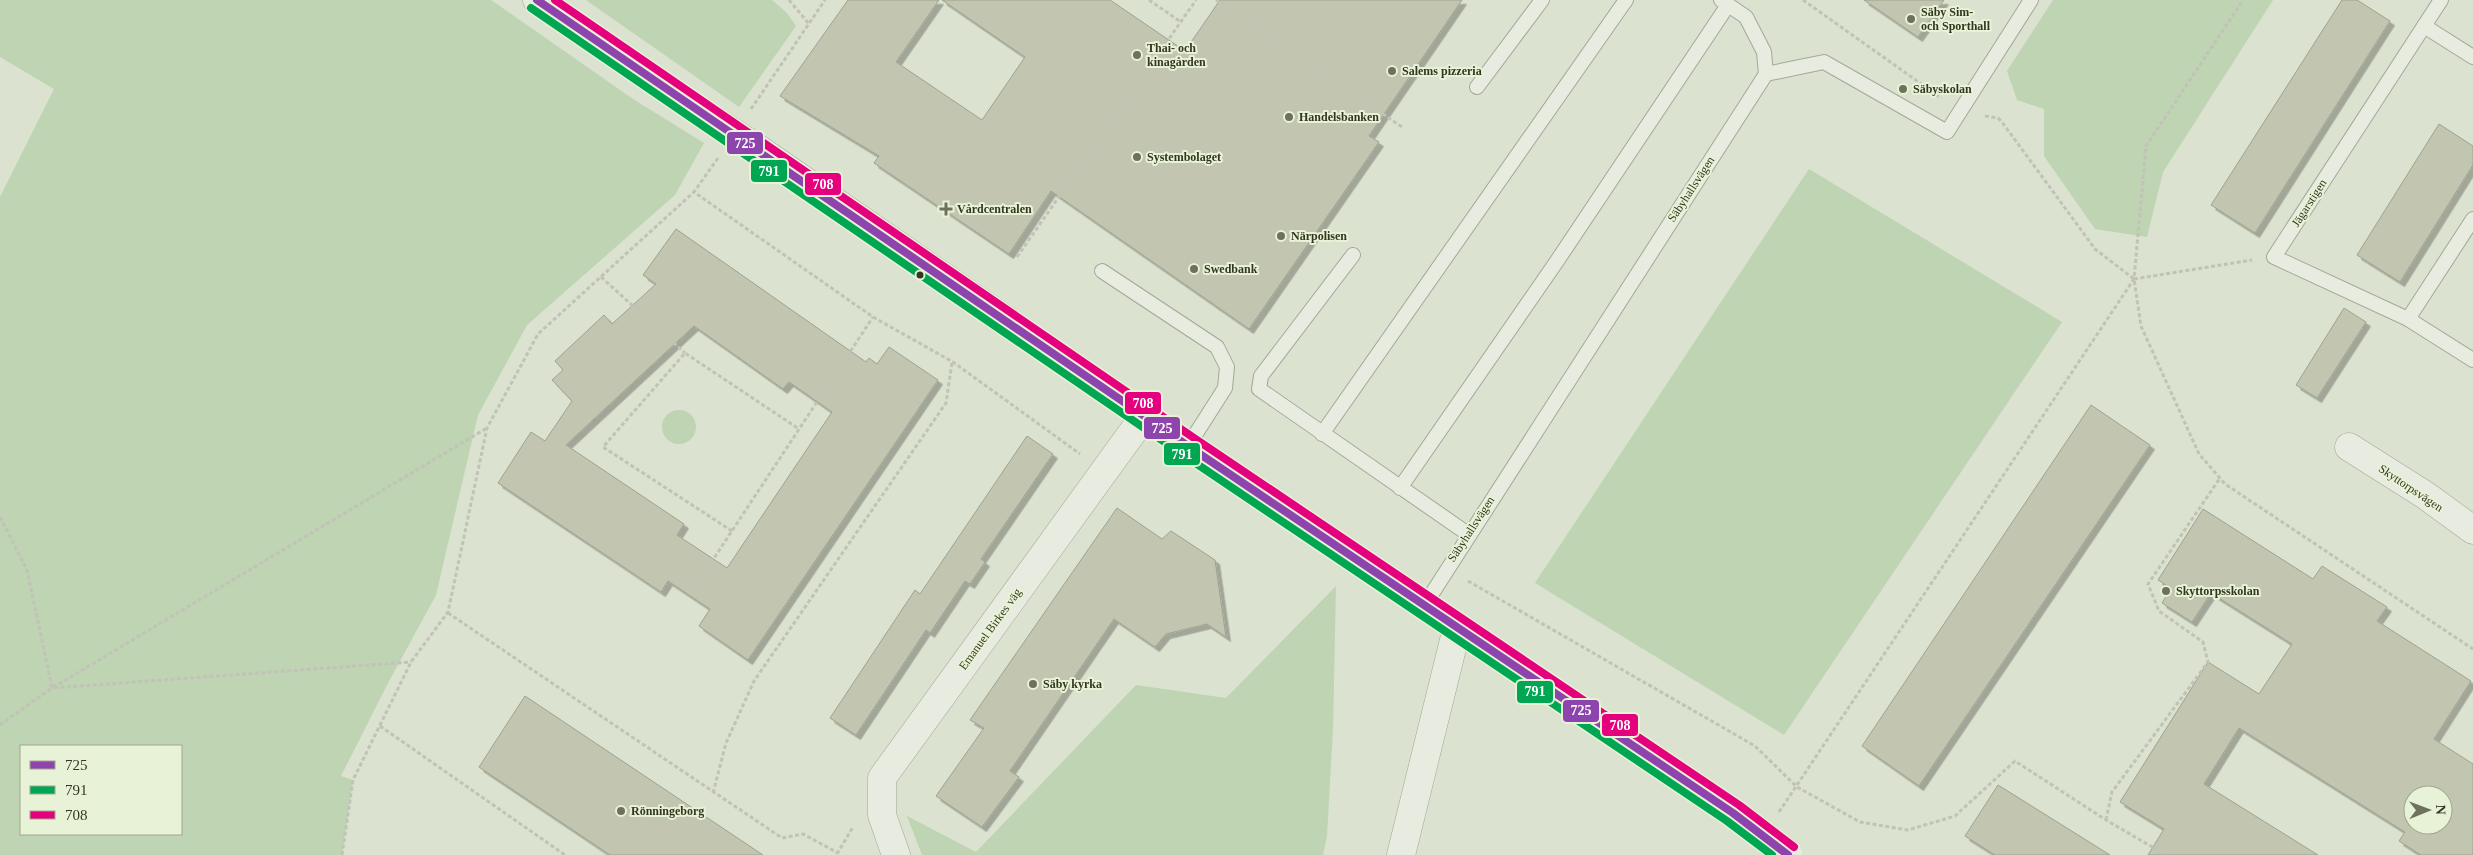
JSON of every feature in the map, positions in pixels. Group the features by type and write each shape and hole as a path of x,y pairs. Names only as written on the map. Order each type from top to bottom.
{"street":[{"path":"537,0 757,148 1188,446 1733,813 1788,855"},
{"name":"Emanuel Birkes väg","path":"896,855 882,815 882,778 1145,415"},
{"name":"Skyttorpsvägen","path":"2349,447 2425,495 2473,530"},
{"path":"1401,855 1457,628"}],"lane":[{"path":"1477,88 1542,0"},
{"path":"1322,434 1626,0"},
{"path":"1400,488 1557,261 1725,2 1746,17 1764,52 1766,74 1824,62 1947,132 2031,0"},
{"name":"Jägarstigen","path":"2274,257 2441,0"},
{"path":"2424,26 2473,58"},
{"name":"Säbyhallsvägen","path":"1424,606 1446,568 1766,74"},
{"path":"2408,319 2473,219"},
{"path":"1353,254 1261,376 1259,389 1262,393 1468,534"},
{"path":"2274,257 2408,319 2473,360"},
{"path":"1102,271 1217,347 1227,368 1225,388 1188,446"}],"path":[{"path":"789,0 808,24"},
{"path":"749,112 825,0"},
{"path":"1149,0 1181,22"},
{"path":"1017,257 1196,0"},
{"path":"1216,0 1402,126"},
{"path":"2243,0 2146,146 2134,279 2142,326 2199,454 2225,484 2473,649"},
{"path":"342,855 353,780 411,662 448,612 487,428 538,334 694,192 721,152"},
{"path":"694,192 873,316 952,362 1104,471"},
{"path":"1797,787 2134,279 2274,257"},
{"path":"601,277 685,354 799,429"},
{"path":"693,590 873,316"},
{"path":"685,354 603,447 732,531"},
{"path":"713,793 726,743 754,681 946,403 952,362"},
{"path":"0,726 52,688 487,428"},
{"path":"2106,820 2112,792 2208,662 2203,642 2159,611 2148,584 2220,478"},
{"path":"0,517 27,570 52,688"},
{"path":"1446,568 1755,746 1797,787 1860,822 1908,830 1955,816 2015,761 2106,820 2166,855"},
{"path":"448,612 782,838 804,834 838,854"},
{"path":"52,688 411,662"},
{"path":"380,726 565,855"}],"green space":[{"path":"0,0 491,0 633,99 704,143 675,195 527,325 478,415 436,595 387,685 341,776 353,780 342,855 0,855 0,197 54,89 0,57"},
{"path":"586,0 772,0 787,13 796,26 739,107"},
{"path":"2053,0 2273,0 2163,172 2147,237 2095,229 2044,156 2044,109 2017,100 2007,71"},
{"path":"1809,169 2062,322 1784,735 1535,583"},
{"path":"679,410 686,411 691,415 695,420 695,434 691,439 686,443 679,444 672,443 667,439 663,434 662,427 663,420 667,415 672,411"},
{"path":"1336,586 1333,729 1327,836 1323,855 922,855 907,816 976,852 1136,685 1226,698"}],"building":[{"path":"848,0 939,0 896,62 982,120 1025,57 942,0 1110,0 1185,51 1220,0 1462,0 1369,136 1379,142 1249,329 1051,191 1009,254 874,163 879,156 780,96"},
{"name":"Säby Sim- och Sporthall","path":"1864,0 1944,0 1918,37"},
{"path":"2342,0 2357,0 2390,21 2255,233 2211,205"},
{"path":"2439,124 2473,146 2473,165 2400,282 2357,255"},
{"path":"676,229 866,362 869,358 877,364 889,347 938,380 748,660 699,626 710,609 668,581 661,592 498,483 531,432 545,441 572,401 552,380 563,370 555,361 604,315 612,324 656,284 643,275","holes":["694,326 783,389 789,382 832,412 727,568 677,535 684,524 566,445"]},
{"path":"2344,308 2366,322 2317,398 2296,385"},
{"path":"2091,405 2150,445 1919,786 1862,746"},
{"path":"1027,436 1053,454 981,559 985,562 970,584 965,581 930,633 926,630 856,735 830,718 915,590 920,594"},
{"name":"Säby kyrka","path":"1117,508 1162,539 1171,531 1215,560 1226,637 1207,624 1166,634 1155,647 1114,619 1010,771 1019,777 982,827 936,796 984,728 970,720"},
{"path":"2203,509 2313,579 2322,566 2387,607 2377,621 2471,681 2434,739 2473,764 2473,855 2421,855 2399,841 2403,835 2453,835 2453,785 2403,785 2403,831 2239,728 2204,784 2318,855 2148,855 2164,829 2120,802 2208,662 2259,694 2292,644 2211,593 2192,622 2162,603 2171,588 2158,580"},
{"name":"Rönningeborg","path":"525,696 763,855 610,855 479,767"},
{"path":"1998,785 2110,855 1995,855 1965,836"}],"transit line":[{"name":"725","path":"537,0 1188,446 1733,813 1788,855"},
{"name":"708","path":"555,0 1194,438 1739,805 1794,847"},
{"name":"791","path":"531,8 1182,454 1727,821 1772,855"}],"place":[{"name":"Säby Sim- och Sporthall","path":"1911,19"},
{"name":"Thai- och kinagården","path":"1137,55"},
{"name":"Salems pizzeria","path":"1392,71"},
{"name":"Säbyskolan","path":"1903,89"},
{"name":"Handelsbanken","path":"1289,117"},
{"name":"Systembolaget","path":"1137,157"},
{"name":"Vårdcentralen","path":"946,209"},
{"name":"Närpolisen","path":"1281,236"},
{"name":"Swedbank","path":"1194,269"},
{"name":"Skyttorpsskolan","path":"2166,591"},
{"name":"Säby kyrka","path":"1033,684"},
{"name":"Rönningeborg","path":"621,811"}]}
